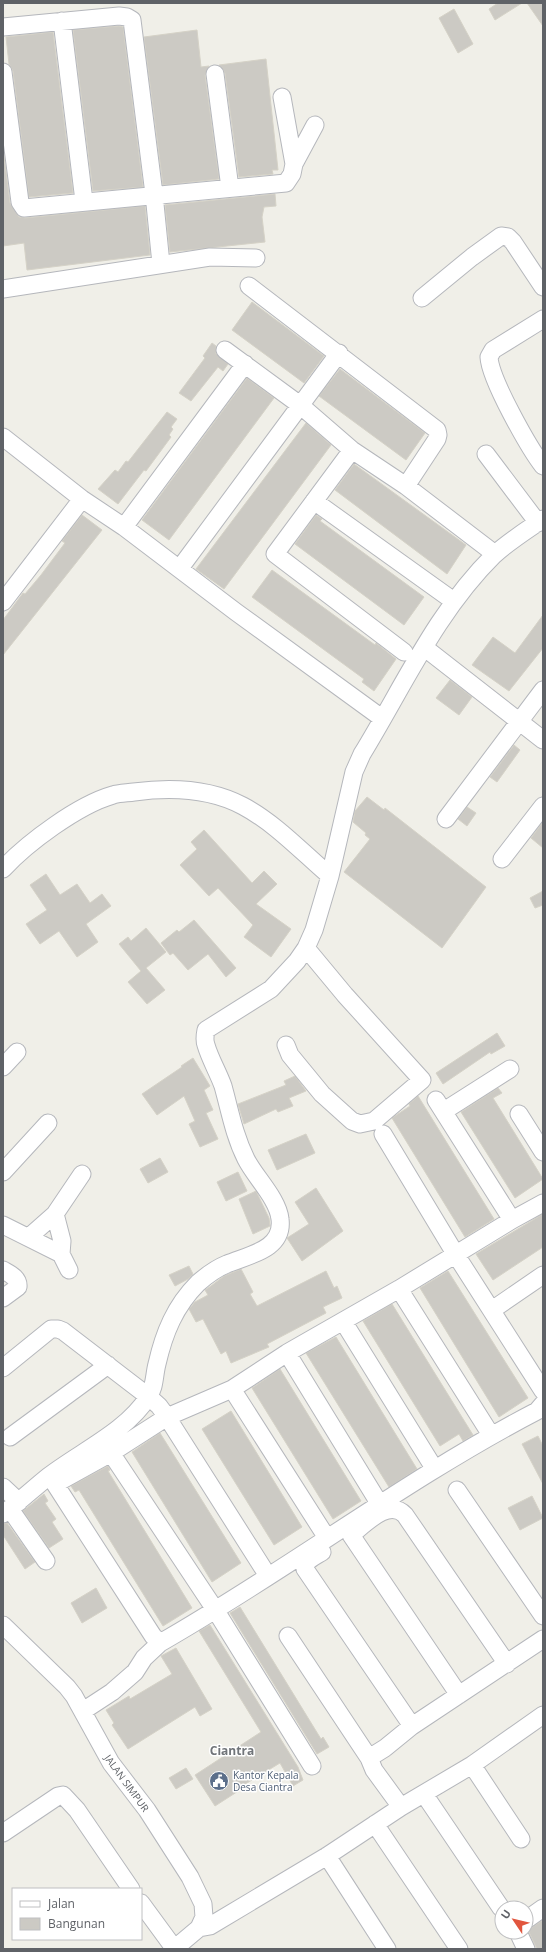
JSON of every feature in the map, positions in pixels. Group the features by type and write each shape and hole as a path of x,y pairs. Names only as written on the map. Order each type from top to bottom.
{"street":[{"path":"3,27 119,16 127,17 132,20 154,194 161,264"},
{"path":"62,21 84,201"},
{"path":"3,72 20,202 24,208 154,194 286,183 292,174 294,164 315,125"},
{"path":"215,74 230,188"},
{"path":"282,97 294,164"},
{"path":"422,298 472,257 501,236 508,237 513,242 543,287"},
{"path":"3,289 210,257 256,258"},
{"path":"250,286 339,353 437,430 437,439 406,486"},
{"path":"543,319 494,350 489,358 504,397 521,431 543,466"},
{"path":"226,350 300,406 352,450 406,486 496,554"},
{"path":"180,568 339,353"},
{"path":"124,527 245,364"},
{"path":"3,437 82,500 124,527 236,612 379,716"},
{"path":"352,450 275,554 404,652"},
{"path":"11,1508 50,1475 124,1423 149,1397 162,1344 177,1308 187,1295 212,1272 226,1264 249,1256 271,1244 280,1228 280,1219 277,1207 246,1159 232,1127 223,1087 206,1045 205,1035 210,1026 271,989 298,961 314,930 330,876 357,764 452,605 472,579 496,554 541,521 486,454"},
{"path":"3,602 82,500"},
{"path":"314,501 448,597"},
{"path":"425,648 543,740"},
{"path":"446,819 543,690"},
{"path":"3,869 13,858 86,806 113,795 177,788 206,793 241,805 250,810 330,876"},
{"path":"502,859 543,806"},
{"path":"286,1045 290,1055 322,1094 352,1121 360,1124 374,1121 422,1080 345,995 306,948"},
{"path":"3,1066 17,1052"},
{"path":"510,1068 440,1106 512,1220"},
{"path":"519,1114 543,1152"},
{"path":"3,1172 48,1123"},
{"path":"383,1134 456,1255 543,1391"},
{"path":"29,1237 55,1214 82,1174"},
{"path":"160,1643 153,1636 55,1484 111,1453 167,1417 232,1389 287,1353 343,1322 512,1220 543,1203"},
{"path":"55,1214 62,1241 61,1254 69,1270"},
{"path":"3,1225 61,1254"},
{"path":"3,1270 17,1279 19,1284 18,1287 3,1298"},
{"path":"492,1310 543,1275"},
{"path":"399,1289 491,1435"},
{"path":"343,1322 434,1468"},
{"path":"3,1368 54,1328 63,1331 149,1397 159,1406 167,1417 268,1576"},
{"path":"287,1353 379,1503"},
{"path":"10,1437 108,1365"},
{"path":"232,1389 327,1538"},
{"path":"83,1711 112,1692 135,1672 144,1658 160,1643 216,1611 434,1468 491,1435 537,1411 543,1404"},
{"path":"111,1453 216,1611 312,1766"},
{"path":"3,1487 11,1508 46,1561"},
{"path":"457,1490 543,1616"},
{"path":"412,1726 305,1569 305,1564 308,1560 351,1535 390,1508 401,1511 507,1664"},
{"path":"351,1535 458,1695"},
{"name":"JALAN SIMPUR","path":"3,1625 67,1687 83,1711 111,1763 147,1810 190,1877 203,1904 205,1912 199,1928"},
{"path":"288,1636 369,1758 374,1770 400,1807"},
{"path":"369,1758 385,1748 412,1726 543,1639"},
{"path":"142,1904 174,1949 199,1928 210,1926 327,1856 400,1807 472,1765 543,1715"},
{"path":"472,1765 521,1839"},
{"path":"424,1794 496,1900"},
{"path":"3,1833 58,1796 63,1795 77,1810 130,1888"},
{"path":"375,1824 459,1949"},
{"path":"327,1856 387,1949"},
{"path":"534,1914 543,1908"}],"building":[{"path":"498,3 522,3 495,20 489,9"},
{"path":"527,3 543,3 543,26"},
{"path":"454,9 473,44 458,53 439,18"},
{"path":"119,26 123,27 143,187 93,191 73,30"},
{"path":"197,30 201,67 209,66 205,75 219,179 163,185 144,37"},
{"path":"53,32 73,193 29,197 13,71 9,64 6,37"},
{"path":"266,59 278,170 272,170 273,174 239,177 225,73 219,65"},
{"path":"3,149 10,203 19,217 25,218 145,206 150,255 27,270 24,243 3,246"},
{"path":"275,194 276,206 264,207 262,217 265,242 170,252 165,205"},
{"path":"252,302 324,356 304,383 232,330"},
{"path":"212,343 216,346 216,354 228,364 223,371 218,367 191,401 179,393 205,358 203,356"},
{"path":"340,369 425,433 406,460 319,396"},
{"path":"247,378 274,398 169,540 142,520"},
{"path":"167,412 177,419 171,427 173,429 169,435 171,437 146,471 144,470 118,504 98,489 115,470 118,472 126,461 128,462"},
{"path":"306,423 331,445 224,589 196,569"},
{"path":"354,464 466,545 447,574 335,490"},
{"path":"82,515 102,530 3,655 3,620 23,593 25,594 41,575 65,543 62,541"},
{"path":"316,515 322,519 320,521 424,597 404,625 295,544"},
{"path":"272,570 375,645 376,643 396,659 374,691 362,682 364,679 252,597"},
{"path":"543,615 543,648 509,691 472,665 493,637 515,653"},
{"path":"450,680 472,697 459,715 436,698"},
{"path":"514,745 520,750 497,782 490,777"},
{"path":"367,797 384,810 385,808 486,887 442,948 344,872 370,839 365,835 366,833 353,822 355,811"},
{"path":"467,807 476,813 467,826 458,819"},
{"path":"543,822 543,848 531,838"},
{"path":"204,830 252,883 264,871 277,884 256,904 291,929 271,957 244,937 253,925 218,888 209,896 180,865 197,849 191,842"},
{"path":"46,874 60,895 77,884 90,903 102,894 111,906 86,924 98,942 77,957 59,931 40,944 26,924 47,910 30,885"},
{"path":"543,891 543,905 535,908 530,898"},
{"path":"194,920 236,968 226,977 208,954 188,970 173,953 170,955 161,943 177,930 179,932"},
{"path":"146,928 166,952 146,968 165,990 147,1004 128,982 141,971 119,944 128,937 131,941"},
{"path":"497,1033 505,1046 491,1054 490,1052 443,1084 436,1073"},
{"path":"193,1058 210,1086 204,1090 213,1110 206,1113 218,1139 200,1147 189,1124 195,1121 184,1096 157,1115 142,1094"},
{"path":"295,1076 306,1091 289,1098 293,1106 278,1112 276,1109 244,1124 238,1104 286,1085 284,1081"},
{"path":"498,1088 502,1093 493,1098 543,1179 515,1198 461,1112"},
{"path":"418,1096 494,1219 465,1237 392,1118 410,1106 409,1104"},
{"path":"306,1134 315,1153 277,1170 268,1150"},
{"path":"160,1158 168,1172 148,1183 140,1169"},
{"path":"238,1172 247,1191 226,1201 217,1182"},
{"path":"316,1188 343,1231 302,1261 287,1238 309,1224 295,1202"},
{"path":"256,1191 269,1218 270,1226 253,1234 239,1199"},
{"path":"543,1214 543,1247 493,1280 476,1254"},
{"path":"189,1266 193,1274 188,1279 175,1286 169,1275"},
{"path":"241,1269 253,1292 250,1294 257,1306 326,1271 334,1288 337,1286 342,1298 323,1307 326,1313 267,1344 269,1347 231,1363 226,1351 221,1354 203,1319 196,1322 189,1309 195,1302 208,1295 205,1290 224,1276"},
{"path":"448,1271 528,1398 499,1417 420,1288"},
{"path":"392,1304 473,1435 463,1441 459,1434 440,1446 363,1321"},
{"path":"336,1337 417,1469 389,1487 306,1353"},
{"path":"280,1369 361,1501 333,1519 252,1388"},
{"path":"231,1411 302,1527 274,1545 202,1429"},
{"path":"160,1433 241,1563 212,1582 132,1452"},
{"path":"538,1436 543,1446 543,1484 522,1444"},
{"path":"108,1466 110,1470 108,1471 192,1608 163,1626 79,1490 75,1492 71,1486"},
{"path":"44,1494 48,1501 45,1503 56,1519 52,1522 63,1539 49,1548 23,1511"},
{"path":"532,1496 543,1518 520,1530 508,1508"},
{"path":"7,1523 35,1562 25,1569 3,1535 3,1524"},
{"path":"96,1588 107,1608 82,1623 71,1603"},
{"path":"240,1607 321,1739 323,1737 329,1747 317,1754 230,1613"},
{"path":"210,1625 298,1767 303,1780 293,1786 280,1763 242,1786 243,1788 215,1806 195,1775 261,1732 199,1631"},
{"path":"176,1648 212,1709 200,1716 195,1707 128,1749 112,1725 114,1723 106,1710 129,1696 130,1699 172,1674 161,1656"},
{"path":"186,1768 193,1779 176,1789 169,1778"},
{"path":"543,1920 543,1949 537,1949 533,1940 534,1940 534,1926"}],"place":[{"name":"Kantor Kepala Desa Ciantra","path":"219,1781"}],"district":[{"name":"Ciantra","path":"232,1750"}]}
